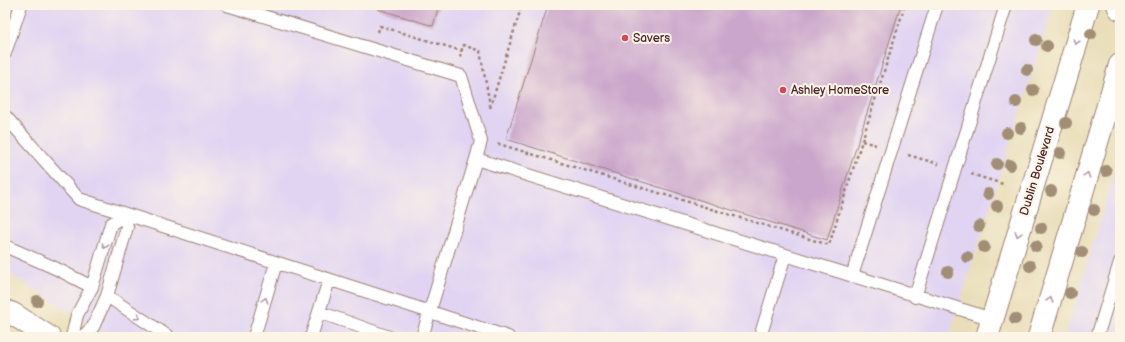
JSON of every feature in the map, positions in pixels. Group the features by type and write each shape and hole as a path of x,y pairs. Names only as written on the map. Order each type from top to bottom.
{"main road":[{"name":"Dublin Boulevard","path":"989,328 1088,5"},
{"path":"1118,5 1120,10"},
{"path":"1039,337 1120,65"},
{"path":"5,311 45,336"}],"lane":[{"path":"5,53 21,5"},
{"path":"227,5 461,76 481,141 422,337"},
{"path":"852,276 937,5"},
{"path":"916,296 1006,5"},
{"path":"5,116 79,199 508,337"},
{"path":"476,159 916,296 989,328"},
{"path":"72,337 77,315 92,286 111,224 125,215"},
{"path":"82,337 93,327 107,296 127,227 125,215"},
{"path":"5,246 92,286"},
{"path":"760,337 785,255"},
{"path":"1097,337 1120,262"},
{"path":"254,337 276,263"},
{"path":"311,337 329,280"},
{"path":"107,296 169,337"},
{"path":"319,312 389,337"}],"path":[{"path":"490,108 522,5"},
{"path":"497,137 499,144 830,245 905,5"},
{"path":"455,74 463,45 480,51 492,115"},
{"path":"862,141 1003,184"}],"shaded area":[{"path":"5,5 1054,5 949,337 111,337 18,279 5,273"},
{"path":"1120,153 1120,337 1065,337"}],"building":[{"path":"379,5 439,5 433,26 378,9"},
{"path":"548,5 901,5 827,240 506,139"}],"place":[{"name":"Savers","path":"625,38"},
{"name":"Ashley HomeStore","path":"783,90"}]}
